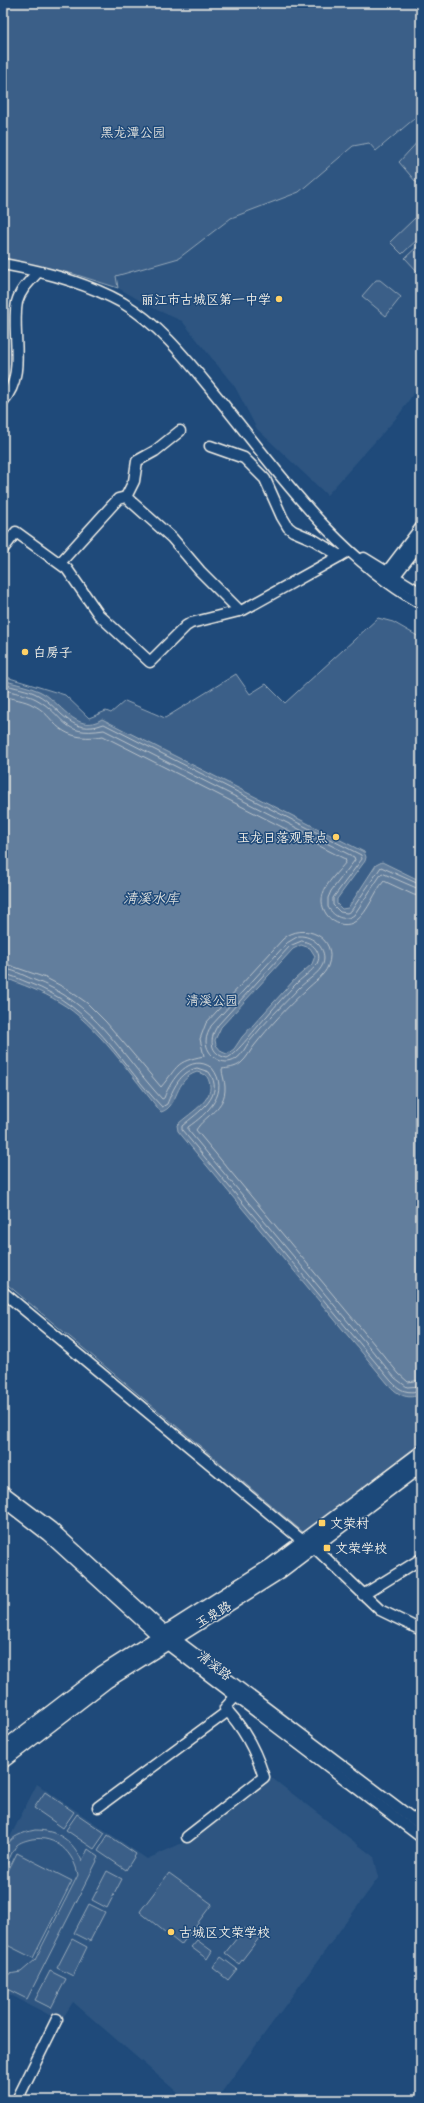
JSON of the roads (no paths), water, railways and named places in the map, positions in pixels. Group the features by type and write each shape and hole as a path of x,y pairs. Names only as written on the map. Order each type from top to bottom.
{"main road":[{"name":"玉泉路","path":"309,1544 421,1453"},
{"name":"玉泉路","path":"3,1761 166,1637 244,1584 309,1544 421,1465"},
{"name":"玉泉路","path":"3,1749 72,1695 166,1637"}],"street":[{"path":"3,264 38,272 84,287 123,303 149,322 185,356 273,466 338,540 421,604"},
{"path":"3,402 11,388 18,360 16,326 17,302 24,288 38,272"},
{"path":"60,563 118,499 126,497 134,481 137,461 154,451 180,431"},
{"path":"210,446 244,458 262,475 268,484 279,511 288,527 293,531 344,553 388,578 421,593"},
{"path":"262,475 273,466"},
{"path":"126,497 172,538 200,571 240,611"},
{"path":"388,578 421,527"},
{"path":"3,549 16,532 60,563 82,589 99,615 150,662 186,626 195,621 240,611 266,599 344,553"},
{"path":"338,540 344,553"},
{"path":"388,578 421,542"},
{"path":"3,1292 309,1544 384,1613 421,1630"},
{"name":"清溪路","path":"3,1491 52,1528 166,1637 421,1825"},
{"name":"清溪路","path":"3,1501 52,1539 235,1697 421,1836"},
{"path":"363,1595 421,1559"},
{"path":"187,1837 264,1777 258,1759 234,1718 225,1708 235,1697"},
{"path":"98,1807 228,1711"},
{"path":"17,2100 57,2019"}],"water":[{"name":"清溪水库","path":"3,680 39,691 47,695 76,720 84,723 93,723 102,719 364,852 366,857 365,861 337,899 337,904 342,909 348,908 376,865 382,862 421,881 421,1394 407,1397 395,1391 388,1384 178,1131 177,1125 202,1103 210,1091 210,1083 206,1075 197,1072 184,1080 171,1105 161,1112 100,1037 73,1011 32,988 3,977","holes":["301,945 310,948 315,956 312,964 295,979 242,1037 234,1049 227,1054 222,1052 216,1045 215,1040 221,1027 293,949"]}],"place":[{"name":"丽江市古城区第一中学","path":"279,299"},
{"name":"白房子","path":"25,652"},
{"name":"玉龙日落观景点","path":"336,837"},
{"name":"文荣村","path":"322,1523"},
{"name":"文荣学校","path":"327,1548"},
{"name":"古城区文荣学校","path":"171,1932"}],"park label":[{"name":"黑龙潭公园","path":"133,132"},
{"name":"清溪公园","path":"212,1000"}]}
